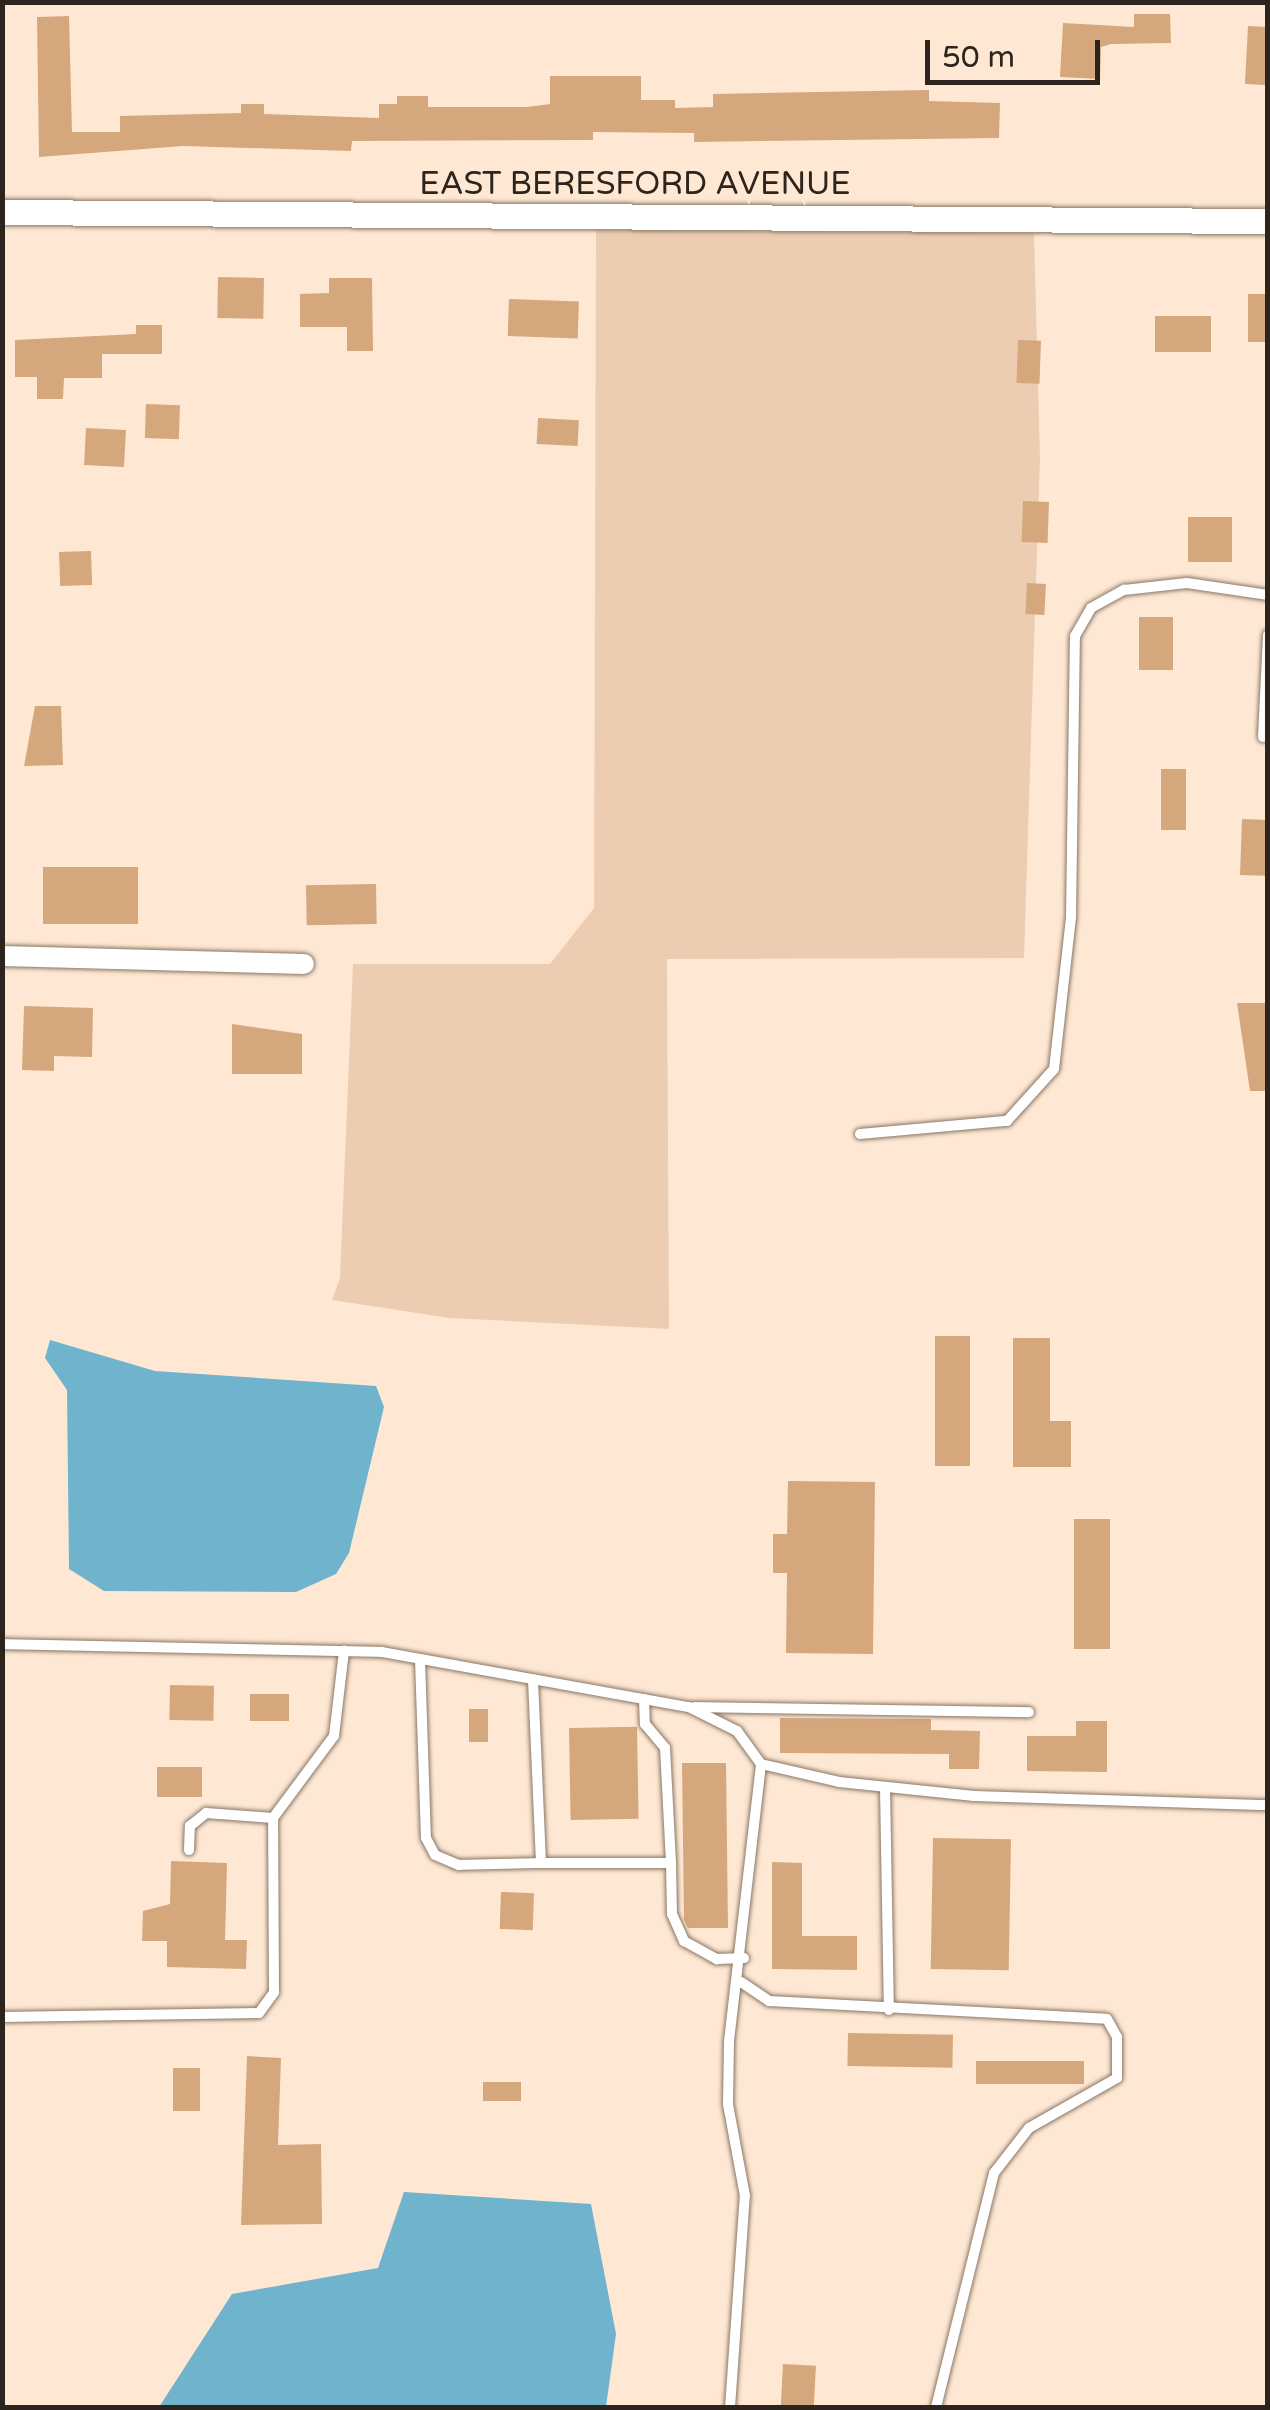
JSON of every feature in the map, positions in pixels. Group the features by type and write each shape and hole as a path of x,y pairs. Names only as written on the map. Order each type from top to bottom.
{"street":[{"name":"EAST BERESFORD AVENUE","path":"2,212 1268,221"},
{"path":"2,956 304,964"}],"lane":[{"path":"860,1134 1006,1121 1054,1069 1071,917 1076,636 1091,608 1124,590 1187,583 1268,595"},
{"path":"1262,737 1268,634"},
{"path":"2,1644 344,1652 420,1659 689,1707 1029,1712"},
{"path":"2,2017 258,2013 274,1992 273,1818 334,1736 344,1652"},
{"path":"420,1659 426,1838 435,1856 458,1865 670,1863"},
{"path":"533,1679 541,1863"},
{"path":"644,1699 645,1724 666,1748 670,1863 684,1941 717,1958 744,1958"},
{"path":"689,1707 737,1731 761,1764 744,1958 728,2041 745,2196 730,2408"},
{"path":"761,1764 885,1787 1268,1805"},
{"path":"885,1787 888,2010"},
{"path":"189,1850 190,1826 206,1813 273,1818"},
{"path":"741,1982 769,2002 1107,2019 1117,2037 1117,2078 1028,2128 994,2173 936,2408"}],"shaded area":[{"path":"596,230 1034,233 1040,458 1024,958 667,959 669,1329 449,1318 332,1300 340,1278 353,964 550,964 594,908"}],"water":[{"path":"50,1340 155,1371 376,1386 384,1407 349,1553 336,1574 296,1592 104,1591 69,1569 67,1390 45,1358"},
{"path":"404,2192 591,2204 616,2334 606,2407 159,2407 232,2294 378,2268"}],"building":[{"path":"1134,14 1170,14 1171,43 1101,47 1100,79 1060,77 1063,23 1134,27"},
{"path":"69,16 72,132 120,132 120,116 241,113 241,104 264,104 264,114 379,118 379,104 397,104 397,96 428,96 428,107 527,107 550,104 550,76 641,76 641,100 675,100 675,108 713,107 713,94 929,90 929,101 1000,103 999,138 694,142 694,133 593,132 593,140 352,141 351,151 183,146 39,157 37,17"},
{"path":"1248,26 1268,27 1265,85 1245,84"},
{"path":"218,277 264,278 263,319 217,318"},
{"path":"329,278 372,278 373,351 347,351 347,327 300,327 300,294 329,293"},
{"path":"1248,294 1268,294 1268,342 1248,342"},
{"path":"509,299 579,301 578,338 508,336"},
{"path":"1155,316 1211,316 1211,352 1155,352"},
{"path":"136,325 162,325 162,354 102,354 102,378 64,378 63,399 37,399 37,377 15,377 15,340 136,334"},
{"path":"1018,340 1041,341 1039,384 1016,383"},
{"path":"146,404 180,405 179,439 145,438"},
{"path":"538,418 579,420 578,446 537,444"},
{"path":"86,428 126,430 124,467 84,465"},
{"path":"1023,501 1049,502 1048,543 1022,542"},
{"path":"1188,517 1232,517 1232,562 1188,562"},
{"path":"91,551 92,585 60,586 59,552"},
{"path":"1027,583 1046,584 1044,615 1025,614"},
{"path":"1139,617 1173,617 1173,670 1139,670"},
{"path":"35,706 61,706 63,765 24,766"},
{"path":"1161,769 1186,769 1186,830 1161,830"},
{"path":"1242,819 1268,820 1266,876 1240,875"},
{"path":"43,867 138,867 138,924 43,924"},
{"path":"376,884 377,924 307,925 306,885"},
{"path":"1237,1003 1268,1003 1268,1091 1250,1091"},
{"path":"24,1006 93,1008 92,1057 54,1056 54,1071 22,1070"},
{"path":"232,1024 302,1034 302,1074 232,1074"},
{"path":"935,1336 970,1336 970,1466 935,1466"},
{"path":"1013,1338 1050,1338 1050,1421 1071,1421 1071,1467 1013,1467"},
{"path":"788,1481 875,1482 873,1654 786,1653 787,1573 773,1573 773,1534 787,1534"},
{"path":"1074,1519 1110,1519 1110,1649 1074,1649"},
{"path":"170,1685 214,1686 213,1721 169,1720"},
{"path":"250,1694 289,1694 289,1721 250,1721"},
{"path":"469,1709 488,1709 488,1742 469,1742"},
{"path":"780,1718 931,1719 931,1730 980,1731 979,1769 949,1769 949,1754 780,1753"},
{"path":"1076,1721 1107,1721 1107,1772 1027,1771 1027,1736 1076,1736"},
{"path":"637,1727 639,1819 571,1820 569,1728"},
{"path":"682,1763 726,1763 728,1928 688,1928 684,1920"},
{"path":"157,1767 202,1767 202,1797 157,1797"},
{"path":"933,1838 1011,1839 1009,1970 931,1969"},
{"path":"171,1861 227,1863 225,1940 247,1940 246,1969 167,1967 167,1941 142,1941 143,1911 170,1904"},
{"path":"772,1862 802,1863 802,1936 857,1936 857,1970 772,1969"},
{"path":"501,1892 534,1893 533,1930 500,1929"},
{"path":"848,2033 953,2035 952,2068 847,2066"},
{"path":"247,2056 281,2058 278,2145 321,2144 322,2224 241,2225"},
{"path":"976,2061 1084,2061 1084,2084 976,2084"},
{"path":"173,2068 200,2068 200,2111 173,2111"},
{"path":"483,2082 521,2082 521,2101 483,2101"},
{"path":"783,2364 816,2366 814,2408 781,2408"}]}
